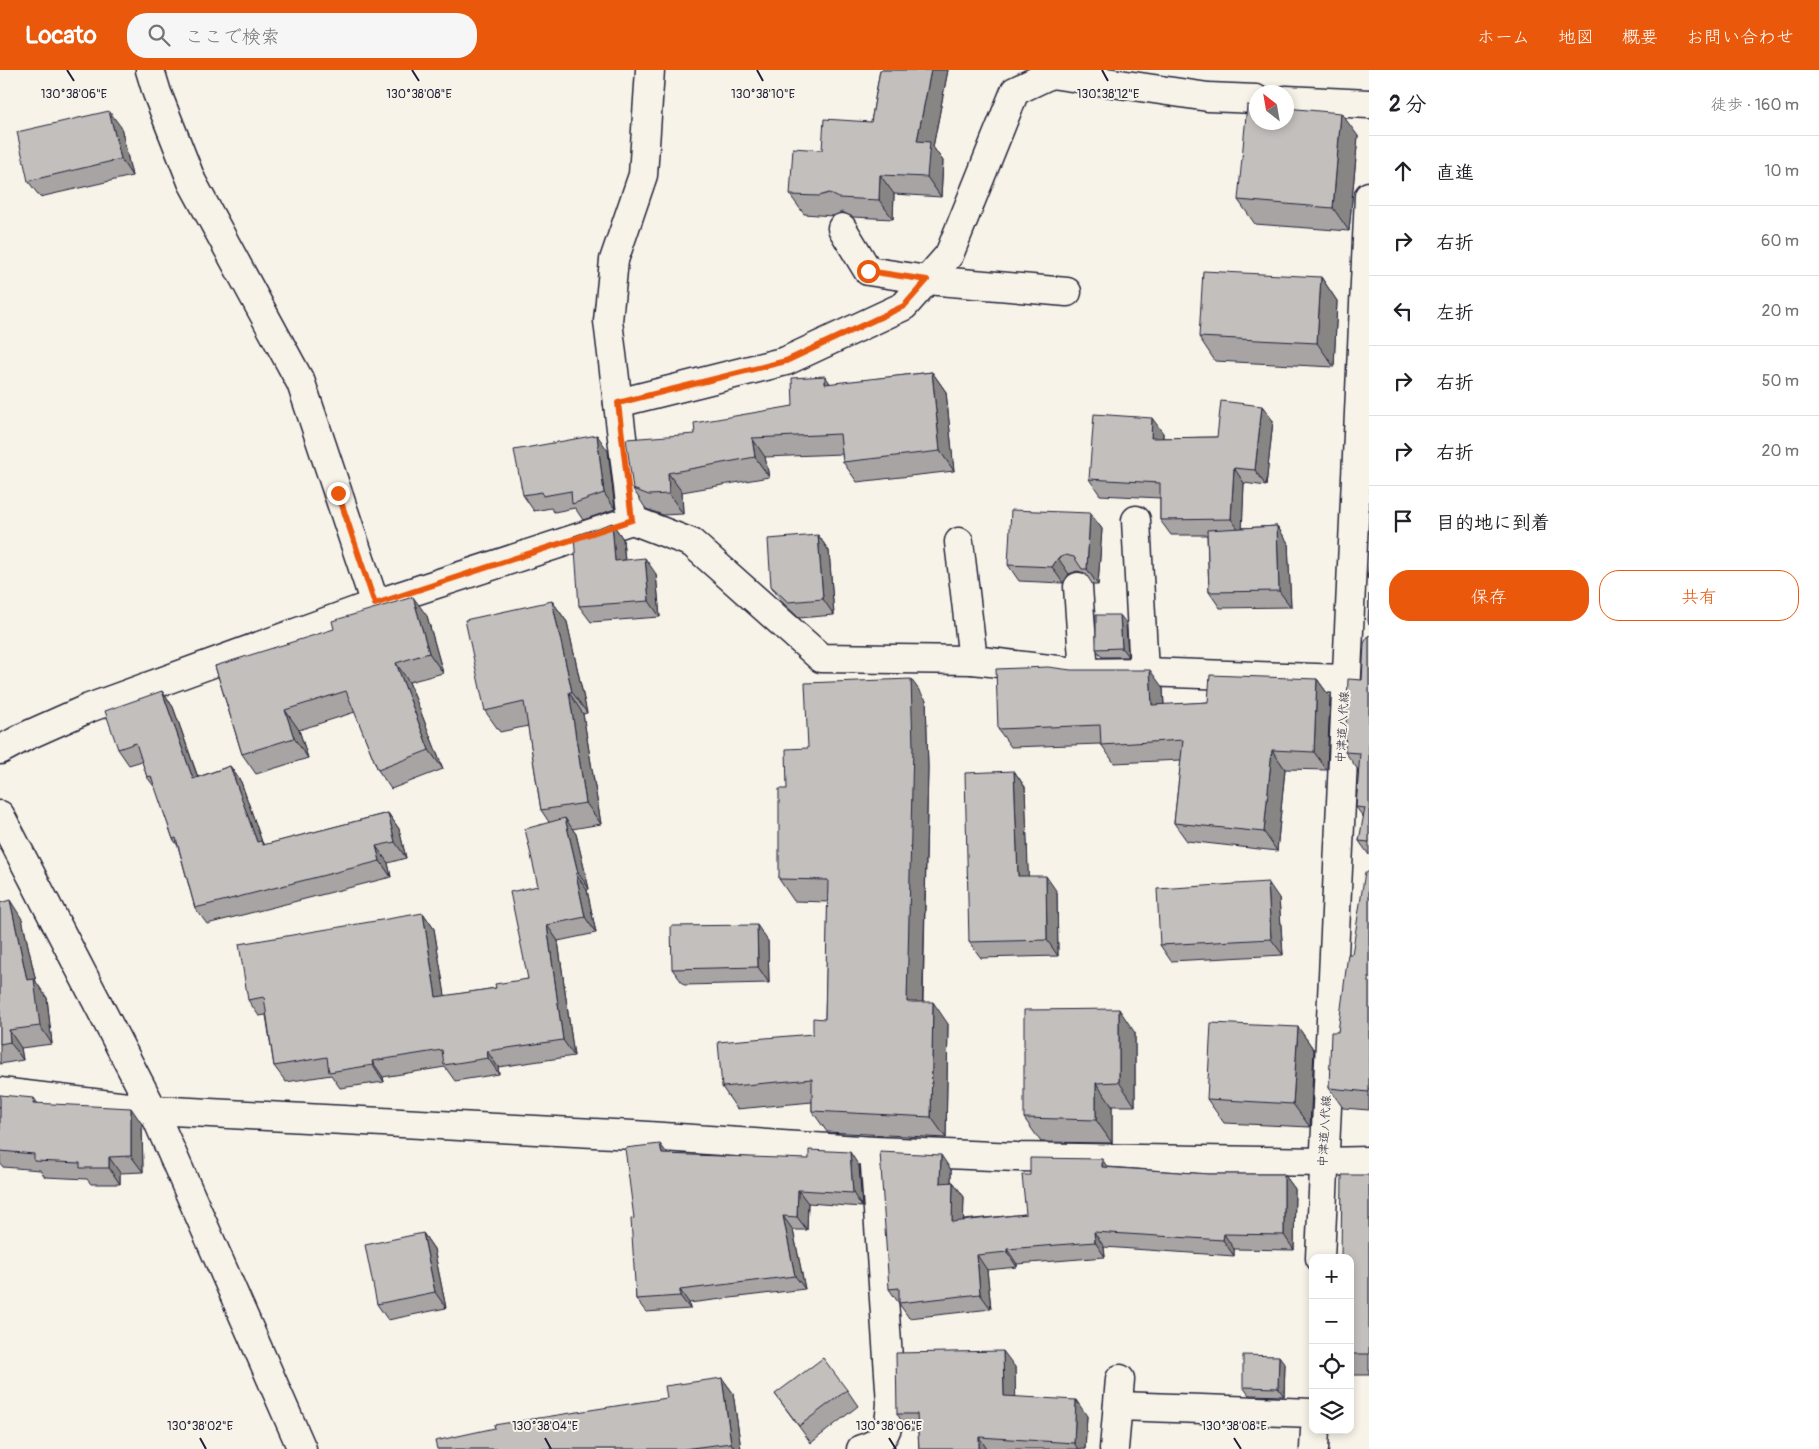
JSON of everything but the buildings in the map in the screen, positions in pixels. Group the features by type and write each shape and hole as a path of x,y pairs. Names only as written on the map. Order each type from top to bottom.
{"street":[{"path":"150,70 157,93 192,182 301,383 375,604"},
{"path":"632,520 608,321 614,260 643,175 650,70"},
{"path":"618,403 786,361 904,306 949,255 1015,91 1051,74 1208,97 1249,99"},
{"path":"1294,100 1369,104"},
{"name":"中津道八代線","path":"1320,1254 1346,679 1359,648 1369,196"},
{"path":"842,228 868,271 927,280 1067,292"},
{"path":"0,750 26,736 89,708 375,604 632,520 692,543 821,658 973,660 1084,673 1144,672 1346,679"},
{"path":"1136,520 1144,672"},
{"path":"959,542 973,660"},
{"path":"1078,587 1084,673"},
{"path":"0,815 153,1110 302,1449"},
{"path":"0,1092 153,1110 623,1134 874,1151 1027,1158 1369,1161"},
{"path":"861,1449 871,1446 890,1426 892,1404 874,1151"},
{"path":"1114,1449 1120,1379"},
{"path":"1118,1406 1309,1413"},
{"path":"1314,1449 1315,1434"}],"route":[{"path":"338,493 375,604 632,520 618,403 786,361 904,306 927,280 868,271"}]}
